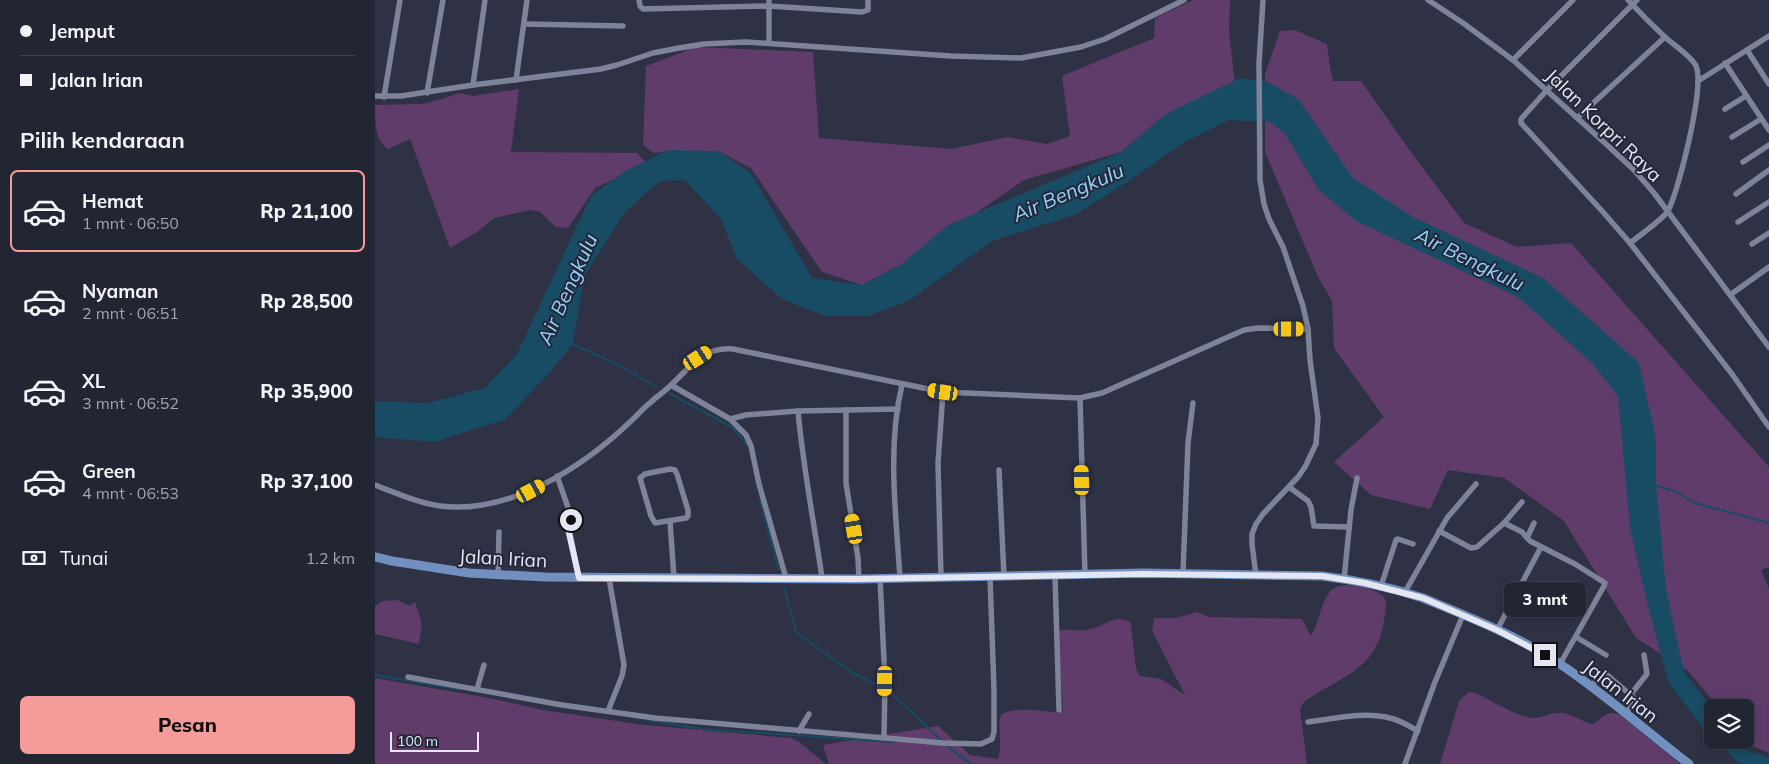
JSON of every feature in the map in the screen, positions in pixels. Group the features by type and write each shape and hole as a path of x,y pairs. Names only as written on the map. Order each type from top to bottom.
{"main road":[{"name":"Jalan Irian","path":"375,557 469,574 579,578 859,579 1183,574 1322,576 1345,579 1405,592 1463,615 1527,644 1560,664 1689,764"}],"street":[{"path":"384,97 400,0"},
{"path":"427,93 443,0"},
{"path":"473,85 485,0"},
{"path":"516,80 527,0"},
{"path":"639,0 640,6 643,9 675,8 708,3 769,3 864,12 868,10 868,0"},
{"path":"675,0 675,8"},
{"path":"375,96 384,97 427,93 473,85 601,69 617,66 653,53 704,44 769,42 951,56 1021,58 1081,47 1105,39 1184,0"},
{"path":"1256,576 1252,534 1256,524 1305,466 1316,444 1318,433 1308,329 1296,283 1265,204 1260,166 1259,75 1263,0"},
{"name":"Jalan Korpri Raya","path":"1428,0 1513,60 1634,170 1769,347"},
{"path":"1513,60 1573,0"},
{"path":"1630,243 1667,212 1679,176 1694,117 1698,81 1695,64 1665,37 1632,1 1547,90 1521,119 1521,123 1630,243 1768,422"},
{"path":"769,3 769,42"},
{"path":"524,24 623,26"},
{"path":"1698,81 1769,36"},
{"path":"1577,118 1665,37"},
{"path":"1747,50 1769,84"},
{"path":"1725,63 1769,130"},
{"path":"1725,109 1746,96"},
{"path":"1732,137 1761,119"},
{"path":"1743,162 1769,145"},
{"path":"1736,194 1769,170"},
{"path":"1738,222 1769,202"},
{"path":"1752,244 1769,233"},
{"path":"1730,295 1769,267"},
{"path":"375,485 425,502 457,507 498,503 514,498 557,476 604,444 671,385 698,358 707,353 726,349 943,392 1080,398 1102,393 1244,330 1258,328 1308,329"},
{"path":"900,578 894,464 898,408 902,384"},
{"path":"671,385 730,420 747,435 766,511 786,578"},
{"path":"941,577 938,463 943,392"},
{"path":"1080,398 1085,575"},
{"path":"1183,574 1188,443 1193,403"},
{"path":"730,420 746,415 798,411 898,408"},
{"path":"846,410 846,483 858,558 859,579"},
{"path":"798,411 804,470 812,504 822,578"},
{"path":"671,469 676,471 688,510 688,516 670,521 657,523 652,520 640,479 643,475 671,469"},
{"path":"999,470 1004,576"},
{"path":"557,476 571,516 571,520 567,524 579,578"},
{"path":"1345,579 1353,492 1357,478"},
{"path":"1405,592 1447,518 1477,484"},
{"path":"1289,487 1311,507 1314,526 1349,527"},
{"path":"1439,531 1475,548 1504,523 1522,502"},
{"path":"670,521 674,578"},
{"path":"1504,523 1521,532 1541,547 1575,564 1605,583 1560,664"},
{"path":"1527,538 1534,523"},
{"path":"498,575 499,532"},
{"path":"1381,586 1396,540 1413,544"},
{"path":"1497,630 1541,547"},
{"path":"1055,575 1059,710"},
{"path":"408,677 655,718 945,744 981,744 989,741 993,736 994,690 990,577"},
{"path":"608,711 623,676 624,665 609,578"},
{"path":"880,578 885,681 884,738"},
{"path":"1405,764 1437,676 1463,615"},
{"path":"1576,637 1606,655"},
{"path":"1631,694 1647,674 1644,655"},
{"path":"477,689 484,665"},
{"path":"1591,687 1601,674 1605,673 1631,694 1633,698 1633,703 1625,714"},
{"path":"799,732 809,714"},
{"path":"1308,722 1355,716 1384,716 1418,731"}],"shaded area":[{"path":"1193,0 1230,0 1229,32 1235,84 1215,90 1199,110 1166,114 1121,152 1024,180 902,264 862,285 822,272 751,168 718,151 654,153 643,145 646,66 696,47 813,52 819,138 951,149 1008,137 1047,144 1070,136 1062,76 1154,38 1155,18"},
{"path":"1295,30 1327,44 1333,81 1361,81 1464,223 1517,247 1571,243 1769,467 1769,567 1761,570 1769,589 1769,753 1754,747 1754,699 1712,699 1687,670 1636,638 1564,521 1504,478 1448,470 1430,509 1371,495 1334,462 1384,417 1334,348 1332,301 1318,277 1265,152 1265,74 1280,31"},
{"path":"519,89 511,152 637,153 647,164 595,188 568,228 556,227 540,212 530,210 494,218 477,232 450,248 410,139 388,149 378,135 375,105 422,104 459,93 473,96"},
{"path":"1348,585 1377,592 1385,599 1386,610 1380,637 1374,650 1355,670 1304,702 1300,709 1307,764 829,764 823,745 938,726 970,755 998,759 1001,715 1021,710 1058,713 1063,711 1058,631 1087,630 1117,619 1129,621 1136,669 1140,676 1161,679 1185,695 1152,631 1154,618 1176,618 1197,612 1209,617 1302,619 1311,636 1327,596 1336,587"},
{"path":"398,600 409,606 415,602 422,624 419,644 375,634 375,606 383,601"},
{"path":"375,678 489,698 543,710 644,725 791,738 799,742 826,764 375,764"},
{"path":"1469,692 1475,693 1512,712 1533,718 1563,713 1593,724 1611,713 1620,715 1680,764 1440,764 1459,701"}],"water":[{"name":"Air Bengkulu","path":"1240,78 1268,82 1298,99 1353,178 1413,217 1543,278 1639,363 1656,439 1656,485 1666,590 1684,672 1705,699 1704,728 1669,683 1647,603 1630,527 1618,396 1592,363 1518,297 1356,221 1318,189 1285,134 1270,122 1229,120 1183,143 1132,179 1077,214 992,241 910,300 868,316 825,316 782,299 737,259 721,219 685,180 660,181 624,213 584,277 573,344 551,371 506,419 435,442 375,437 375,401 428,403 485,388 517,354 591,196 627,170 668,150 718,151 751,173 812,278 862,285 902,264 948,225 1121,152 1166,114"},
{"path":"1725,749 1747,749 1769,758 1769,764 1740,764"}],"waterway":[{"path":"573,344 618,365 657,387"},
{"path":"669,393 733,428 747,445"},
{"path":"1654,485 1674,491 1695,503 1769,523"},
{"path":"760,497 762,509"},
{"path":"763,513 779,570"},
{"path":"784,587 796,632 851,672 882,688"},
{"path":"375,675 457,689"},
{"path":"891,693 942,741"},
{"path":"631,717 701,729 895,742"},
{"path":"947,746 971,764"}],"route":[{"path":"571,520 567,524 579,578 859,579 1143,574 1322,576 1365,583 1423,598 1527,644 1545,655"}]}
